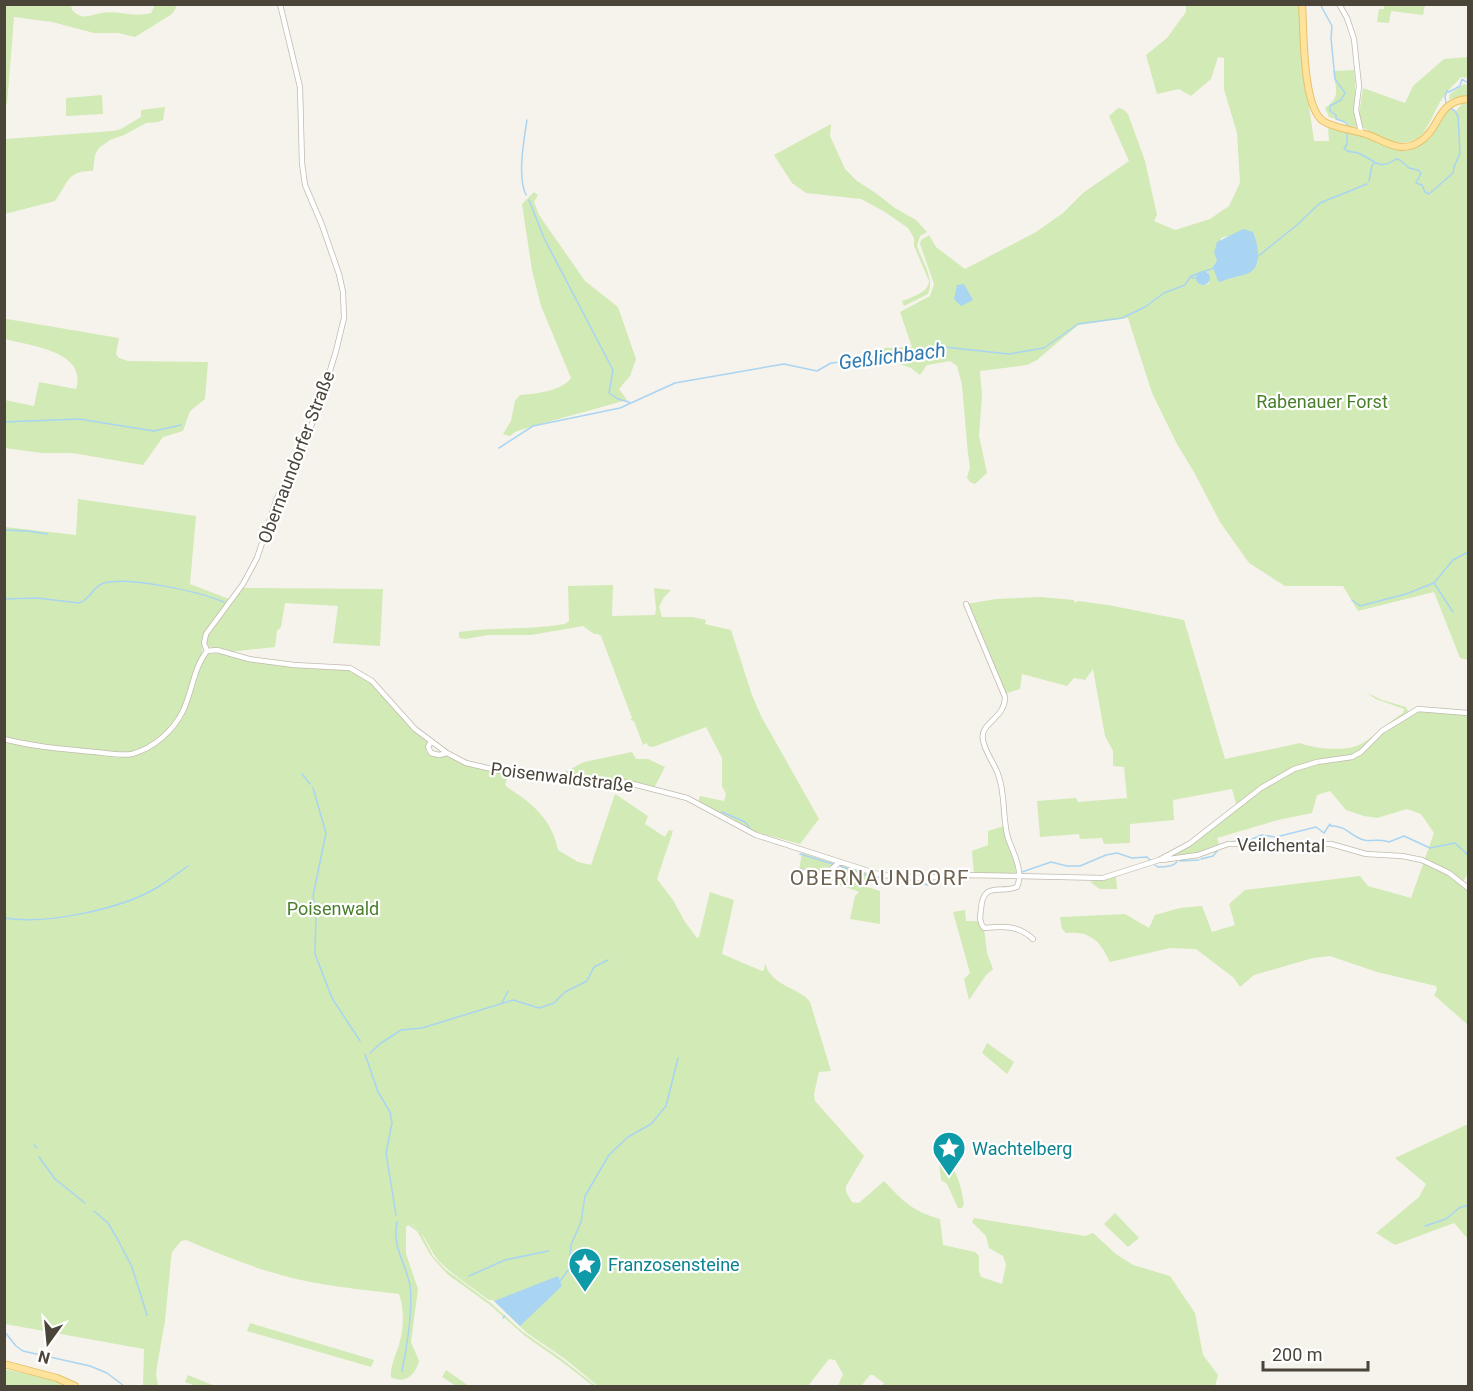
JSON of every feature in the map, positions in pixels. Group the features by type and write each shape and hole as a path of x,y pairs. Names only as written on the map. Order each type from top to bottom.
{"main road":[{"path":"1302,4 1302,40 1312,103 1317,114 1326,122 1361,132 1394,146 1414,145 1430,131 1448,105 1468,99"},
{"path":"4,1364 75,1386"}],"street":[{"name":"Obernaundorfer Straße","path":"4,739 48,748 118,754 136,752 160,740 171,730 183,711 200,662 207,651 204,643 206,634 251,572 277,498 308,435 328,381 344,318 343,292 322,225 305,185 302,164 300,87 280,4"},
{"path":"1339,4 1347,18 1353,39 1359,86 1356,110 1361,132"},
{"path":"966,604 1005,697 1003,710 985,728 982,739 1000,779 1008,839 1017,860 1018,874 1017,887 989,891 984,895 981,900 980,921 984,928 1010,927 1024,931 1033,939"},
{"name":"Poisenwaldstraße","path":"207,651 217,650 252,659 294,665 353,669 372,681 415,729 447,753 466,763 514,774 629,783 687,798 756,835 881,875 899,877 1018,874 1103,878 1159,860 1195,840 1261,788 1294,769 1317,762 1352,757 1361,752 1382,731 1418,709 1468,713"},
{"path":"430,741 428,747 430,753 439,755 447,753"},
{"name":"Veilchental","path":"1159,860 1198,855 1228,844 1331,844 1366,854 1402,856 1422,861 1449,873 1468,888"},
{"path":"799,871 823,876 840,861"}],"green space":[{"path":"1384,4 1425,5 1423,15 1391,11 1389,23 1377,22 1379,9 1384,9"},
{"path":"4,5 71,5 73,11 84,16 107,12 145,14 151,13 155,5 175,5 176,8 172,14 135,37 118,33 94,33 52,22 14,17 7,104 5,104"},
{"name":"Rabenauer Forst","path":"1186,5 1301,5 1300,43 1314,141 1329,141 1328,128 1357,133 1396,150 1409,150 1425,141 1448,108 1455,112 1464,101 1468,103 1468,660 1460,658 1434,592 1358,611 1343,586 1285,586 1249,563 1220,522 1177,444 1152,393 1128,318 1078,325 1037,360 1027,365 980,371 982,396 979,436 987,473 975,484 967,478 970,467 962,385 957,366 950,361 927,365 920,375 911,368 888,360 890,357 879,356 878,353 885,348 912,347 900,312 930,296 934,284 920,244 921,240 929,235 936,247 965,269 1036,232 1063,213 1083,193 1129,161 1109,116 1118,108 1128,114 1145,161 1157,215 1154,221 1175,230 1210,219 1229,206 1240,183 1237,133 1224,89 1224,58 1218,57 1211,79 1191,96 1179,89 1157,94 1146,55 1167,38 1186,12","holes":["1227,236 1258,262 1248,273 1223,280 1214,264 1217,260 1221,238","1205,271 1208,272 1209,284 1201,285 1196,278"]},
{"path":"1468,57 1468,78 1461,77 1447,92 1430,123 1415,139 1408,142 1392,141 1362,127 1359,114 1363,88 1405,103 1413,86 1444,59"},
{"path":"1354,70 1355,113 1358,127 1349,126 1346,122 1329,117 1325,108 1333,100 1336,92 1333,71"},
{"path":"1464,84 1468,85 1468,95 1449,99 1450,94"},
{"path":"102,95 103,114 66,116 66,98"},
{"path":"165,107 163,120 146,123 110,140 99,148 95,155 93,171 73,175 55,201 5,214 5,139 113,131 141,117 141,110"},
{"path":"831,124 830,136 845,169 857,181 916,220 927,232 920,236 917,246 929,276 930,288 928,294 904,306 902,301 923,292 929,281 914,246 914,238 908,228 861,199 806,193 792,183 774,155"},
{"path":"534,192 538,195 534,202 539,215 585,281 618,307 636,359 630,376 619,389 627,400 533,426 510,436 503,434 511,421 515,401 520,395 555,389 571,378 541,306 532,270 522,204"},
{"path":"5,320 119,338 116,354 119,358 128,361 208,362 205,399 190,411 183,431 163,437 143,465 72,453 42,453 5,448 5,400 34,406 39,382 76,389 77,376 73,366 54,352 5,339"},
{"name":"Poisenwald","path":"78,499 196,516 190,584 229,599 208,631 202,654 226,653 249,660 348,669 360,675 381,691 427,741 426,751 430,755 438,757 446,755 509,774 505,785 540,813 551,829 558,850 578,862 591,865 615,794 648,816 645,824 665,837 669,830 673,831 657,879 697,938 710,892 734,900 722,954 762,971 765,963 773,977 806,997 810,1002 831,1071 819,1072 814,1094 815,1101 864,1156 846,1186 846,1192 852,1202 859,1203 884,1181 909,1205 922,1213 940,1219 943,1245 975,1252 979,1256 981,1277 1002,1284 1006,1265 1003,1256 989,1248 986,1236 972,1222 974,1218 1085,1236 1093,1233 1116,1254 1133,1265 1170,1276 1195,1313 1203,1355 1218,1375 1215,1386 882,1386 884,1383 870,1375 861,1386 838,1386 843,1374 835,1360 829,1359 808,1386 598,1386 565,1359 527,1333 493,1300 489,1300 446,1268 421,1233 433,1256 445,1269 492,1304 523,1332 596,1386 593,1386 447,1274 431,1256 417,1231 408,1225 406,1227 406,1254 418,1289 411,1342 419,1361 413,1374 401,1380 391,1377 402,1329 403,1311 399,1294 295,1279 186,1240 181,1241 172,1252 165,1321 156,1375 158,1386 143,1386 144,1349 5,1324 5,527 76,535"},
{"path":"613,585 612,616 655,615 654,588 671,590 659,607 662,617 692,617 706,620 705,624 731,630 761,716 819,819 800,844 752,831 698,802 700,796 724,801 726,794 722,786 722,758 706,727 653,747 648,746 647,743 643,745 634,721 630,720 632,718 601,636 598,634 594,634 583,626 531,635 459,638 459,632 565,624 569,621 568,586"},
{"path":"242,588 383,589 380,646 333,643 338,606 285,603 275,647 230,652 209,647 207,637"},
{"path":"1041,597 1074,600 1075,603 1078,601 1108,605 1184,620 1225,759 1300,743 1330,749 1348,748 1361,744 1403,713 1404,709 1376,699 1365,692 1406,707 1409,713 1418,709 1468,713 1468,873 1463,882 1468,888 1468,1025 1434,995 1437,990 1436,986 1377,972 1330,956 1313,958 1254,975 1240,987 1234,978 1196,949 1170,948 1110,962 1094,939 1082,934 1066,933 1062,929 1060,917 1125,914 1149,928 1155,915 1180,908 1202,906 1212,932 1235,925 1229,904 1245,890 1360,876 1368,886 1411,898 1434,833 1421,814 1407,809 1377,818 1364,816 1346,810 1330,791 1317,795 1312,813 1278,820 1217,838 1219,844 1196,853 1171,857 1169,855 1195,843 1242,802 1236,804 1232,789 1173,800 1174,820 1130,824 1130,843 1104,844 1102,838 1080,839 1079,834 1040,837 1037,801 1076,798 1078,802 1127,798 1124,767 1113,766 1113,751 1105,736 1093,669 1085,680 1074,678 1067,686 1022,674 1020,689 1004,694 966,604 996,599"},
{"path":"632,752 636,759 648,759 665,767 654,788 622,781 559,775 584,762"},
{"path":"1004,826 1013,852 1016,873 974,874 972,851 988,845 988,831"},
{"path":"802,853 836,864 822,875 799,870"},
{"path":"844,865 871,874 872,878 867,887 880,891 880,924 850,919 855,896 859,892 838,884"},
{"path":"1116,876 1117,889 1100,889 1090,882"},
{"path":"965,910 966,921 980,921 984,928 987,953 993,969 986,975 969,1000 964,979 970,973 953,912"},
{"path":"987,1043 1014,1062 1007,1074 982,1053"},
{"path":"1468,1124 1468,1239 1454,1223 1395,1245 1376,1233 1419,1197 1426,1184 1395,1158"},
{"path":"942,1159 952,1167 958,1178 964,1204 962,1208 958,1208 947,1184 941,1180 939,1163"},
{"path":"1115,1213 1139,1238 1128,1247 1104,1224"},
{"path":"250,1323 374,1360 371,1367 247,1331"},
{"path":"4,1369 50,1379 68,1386 5,1386"},
{"path":"446,1370 469,1386 456,1386 442,1377"},
{"path":"188,1375 215,1386 196,1386 185,1382"}],"water":[{"path":"1243,229 1253,232 1258,249 1256,265 1249,273 1218,281 1213,267 1217,260 1214,253 1217,242"},
{"path":"1203,271 1208,273 1210,278 1208,283 1203,285 1198,283 1196,278 1198,273"},
{"path":"964,284 973,300 961,306 954,299 957,285"},
{"path":"558,1276 562,1286 520,1326 494,1301"}],"waterway":[{"path":"1320,4 1332,26 1335,79 1345,93 1341,100 1330,106 1330,111 1336,115 1336,119 1345,122 1348,126"},
{"path":"1446,103 1447,91 1460,86 1462,79 1468,83"},
{"path":"1347,132 1347,144 1344,149 1381,164 1390,163 1396,159 1400,160 1409,168 1421,173 1416,183 1422,185 1425,192 1429,194 1453,173 1460,153 1458,116 1450,108"},
{"path":"526,195 522,168 527,120"},
{"path":"1369,181 1372,165 1375,163"},
{"name":"Geßlichbach","path":"1257,257 1320,203 1367,184"},
{"path":"529,200 544,238 613,370 609,393 629,402"},
{"name":"Geßlichbach","path":"1191,276 1214,268"},
{"name":"Geßlichbach","path":"499,448 533,426 620,408 675,383 784,364 817,371 831,363 865,360 881,353 944,347 1009,354 1044,348 1078,324 1122,318 1145,307 1164,293 1185,285 1190,277 1196,278"},
{"path":"4,422 79,419 154,431 181,425"},
{"path":"4,530 47,534"},
{"path":"1352,600 1360,606 1406,594 1434,583 1453,560 1468,552"},
{"path":"4,599 37,598 79,603 100,585 115,581 164,586 224,602"},
{"path":"1434,583 1453,612"},
{"path":"302,774 310,784"},
{"path":"313,788 326,833 313,896 316,915 315,954 332,998 360,1041"},
{"path":"722,812 745,822 751,830"},
{"path":"1248,841 1261,835 1276,837 1316,827 1324,833 1330,824 1370,841 1389,842 1404,836 1430,848 1455,843 1468,855"},
{"path":"1230,842 1244,840"},
{"path":"1201,859 1213,856 1218,850"},
{"path":"1022,872 1051,862 1080,866 1117,853 1132,858 1147,857 1151,861"},
{"path":"800,854 833,864"},
{"path":"1180,861 1199,860"},
{"path":"1155,865 1168,866 1177,862"},
{"path":"4,918 21,920 62,917 105,908 143,895 162,885 188,866"},
{"path":"840,866 871,877 907,879 928,885 934,879"},
{"path":"370,1053 401,1030 422,1028 513,1000 539,1008 554,1003 565,992 587,981 594,967 608,960"},
{"path":"502,1003 508,991"},
{"path":"365,1054 378,1092 390,1112 392,1123 386,1153 396,1215"},
{"path":"560,1281 569,1269 571,1245 581,1222 585,1196 609,1155 628,1137 651,1124 666,1106 678,1058"},
{"path":"34,1145 37,1148"},
{"path":"39,1157 55,1179 85,1203"},
{"path":"1425,1226 1446,1219 1459,1208 1468,1205"},
{"path":"94,1211 108,1223 132,1267 147,1315"},
{"path":"397,1222 396,1240 408,1277 411,1295 409,1328 402,1371"},
{"path":"469,1276 505,1260 548,1251"},
{"path":"4,1331 23,1351 90,1366 107,1373 124,1386"}],"place":[{"name":"Wachtelberg","path":"949,1177"},
{"name":"Franzosensteine","path":"585,1293"}],"district":[{"name":"OBERNAUNDORF","path":"880,878"}]}
